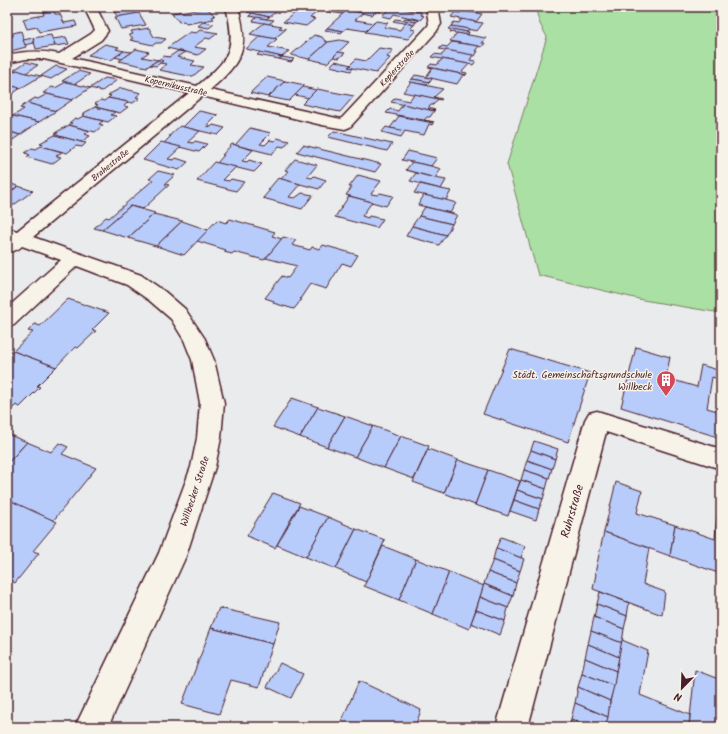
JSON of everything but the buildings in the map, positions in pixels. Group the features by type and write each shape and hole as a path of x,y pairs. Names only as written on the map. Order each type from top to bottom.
{"street":[{"path":"61,59 96,37 102,31 90,7"},
{"path":"200,92 232,61 238,42 238,24 232,7"},
{"name":"Keplerstraße","path":"345,124 432,29 435,24 432,7"},
{"name":"Kopernikusstraße","path":"7,59 26,55 44,55 322,120 345,124"},
{"name":"Brahestraße","path":"12,241 200,92"},
{"name":"Willbecker Straße","path":"12,241 75,258 134,280 157,296 178,314 194,339 204,360 212,403 209,438 204,467 172,556 91,727"},
{"path":"7,320 75,258"},
{"name":"Ruhrstraße","path":"512,727 597,420 721,459"}],"green space":[{"path":"535,7 721,7 721,313 643,300 538,275 507,164 547,37 540,24"}],"place":[{"name":"Städt. Gemeinschaftsgrundschule Willbeck","path":"666,397"}]}
